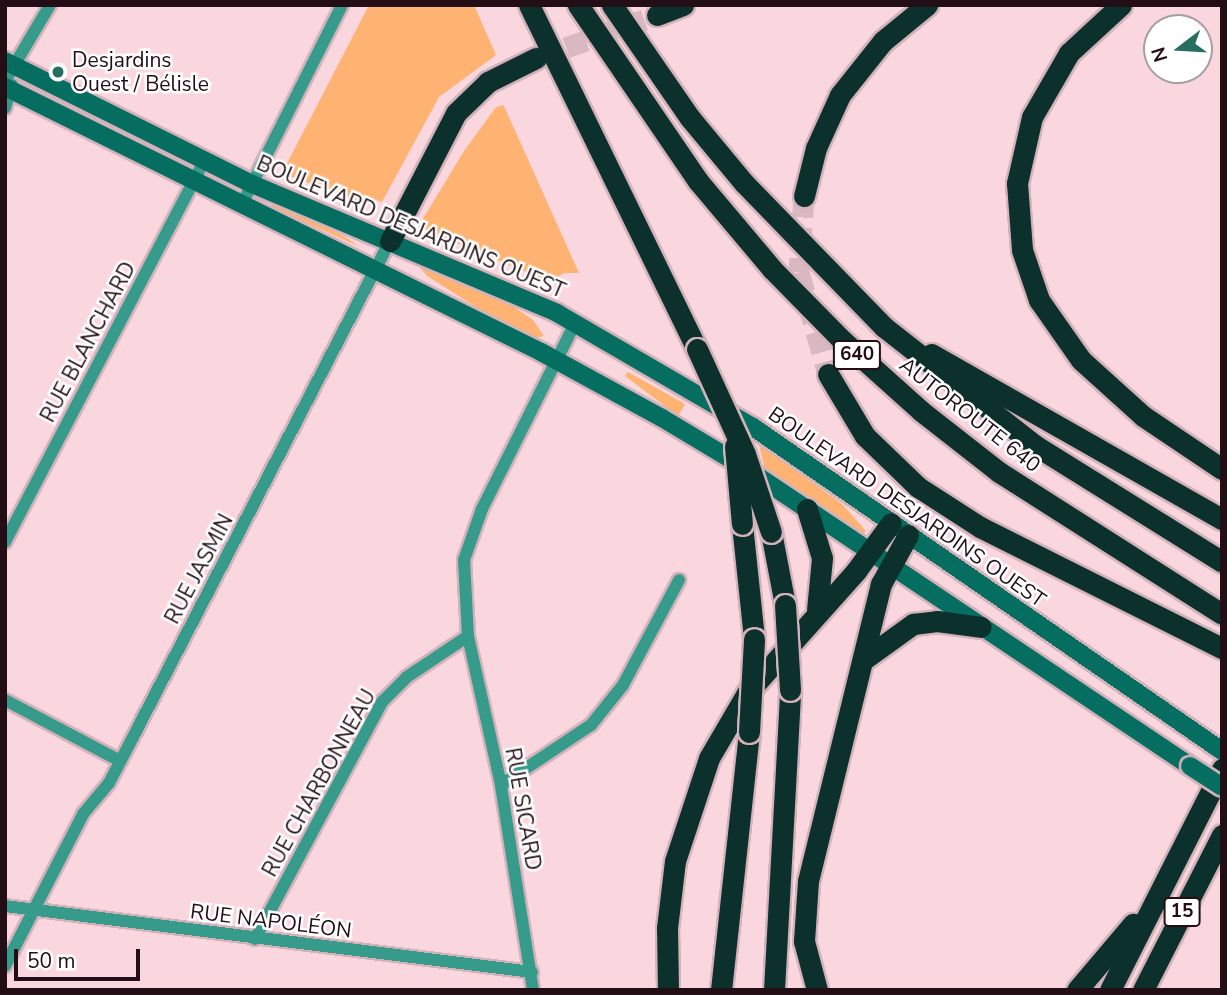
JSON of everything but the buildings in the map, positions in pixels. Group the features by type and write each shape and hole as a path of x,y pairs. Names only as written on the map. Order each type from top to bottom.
{"highway":[{"path":"529,5 733,426 771,532 785,605 790,690 774,990"},
{"name":"AUTOROUTE 640","path":"578,5 698,181 773,270 842,340 921,411 999,472 1222,614"},
{"name":"AUTOROUTE 640","path":"612,5 690,118 744,183 884,327 1027,440 1222,562"},
{"path":"657,15 683,5"},
{"path":"804,196 816,148 840,95 883,41 927,5"},
{"path":"1121,5 1069,52 1032,117 1017,183 1022,250 1039,300 1081,360 1143,416 1222,469"},
{"path":"390,241 456,113 488,82 536,58"},
{"path":"884,327 1222,519"},
{"path":"828,374 865,436 918,487 1005,540 1222,648"},
{"path":"721,990 749,732 754,639 733,426"},
{"path":"807,509 822,558 817,610"},
{"path":"668,990 666,939 671,882 701,777 747,693 817,610 870,553 899,529"},
{"path":"817,990 804,941 804,902 863,660 899,529"},
{"path":"863,660 914,624 981,627"},
{"path":"1110,990 1222,769"},
{"name":"15","path":"1143,990 1222,835"},
{"path":"1077,990 1155,899"}],"street":[{"path":"5,108 9,77 50,5"},
{"path":"242,204 342,5"},
{"path":"9,77 195,181 557,360 744,467 1222,787"},
{"name":"BOULEVARD DESJARDINS OUEST","path":"9,77 205,160 252,184 524,297 753,427 1222,751"},
{"name":"RUE BLANCHARD","path":"5,542 205,160"},
{"name":"RUE JASMIN","path":"5,966 83,814 121,761 390,241"},
{"path":"468,636 464,560 481,509 574,325"},
{"path":"501,785 591,725 623,685 679,580"},
{"name":"RUE SICARD","path":"468,636 501,785 533,990"},
{"name":"RUE CHARBONNEAU","path":"254,939 382,702 407,677 468,636"},
{"path":"5,700 121,761"},
{"name":"RUE NAPOLÉON","path":"5,906 532,972"}],"shaded area":[{"path":"369,5 474,5 496,55 439,97 382,202 364,196 356,201 282,173"},
{"path":"504,105 579,273 564,273 550,282 418,227 464,151 496,107"},
{"path":"273,202 344,236 360,247 271,207"},
{"path":"419,266 504,300 533,320 544,336 536,338 479,309 427,276"},
{"path":"628,372 685,404 678,416 625,376"},
{"path":"759,444 842,504 866,531 863,534 765,470"}],"tunnel":[{"path":"537,58 657,15"},
{"path":"804,196 799,272 828,374"}],"place":[{"name":"Desjardins Ouest / Bélisle","path":"58,72"}]}
